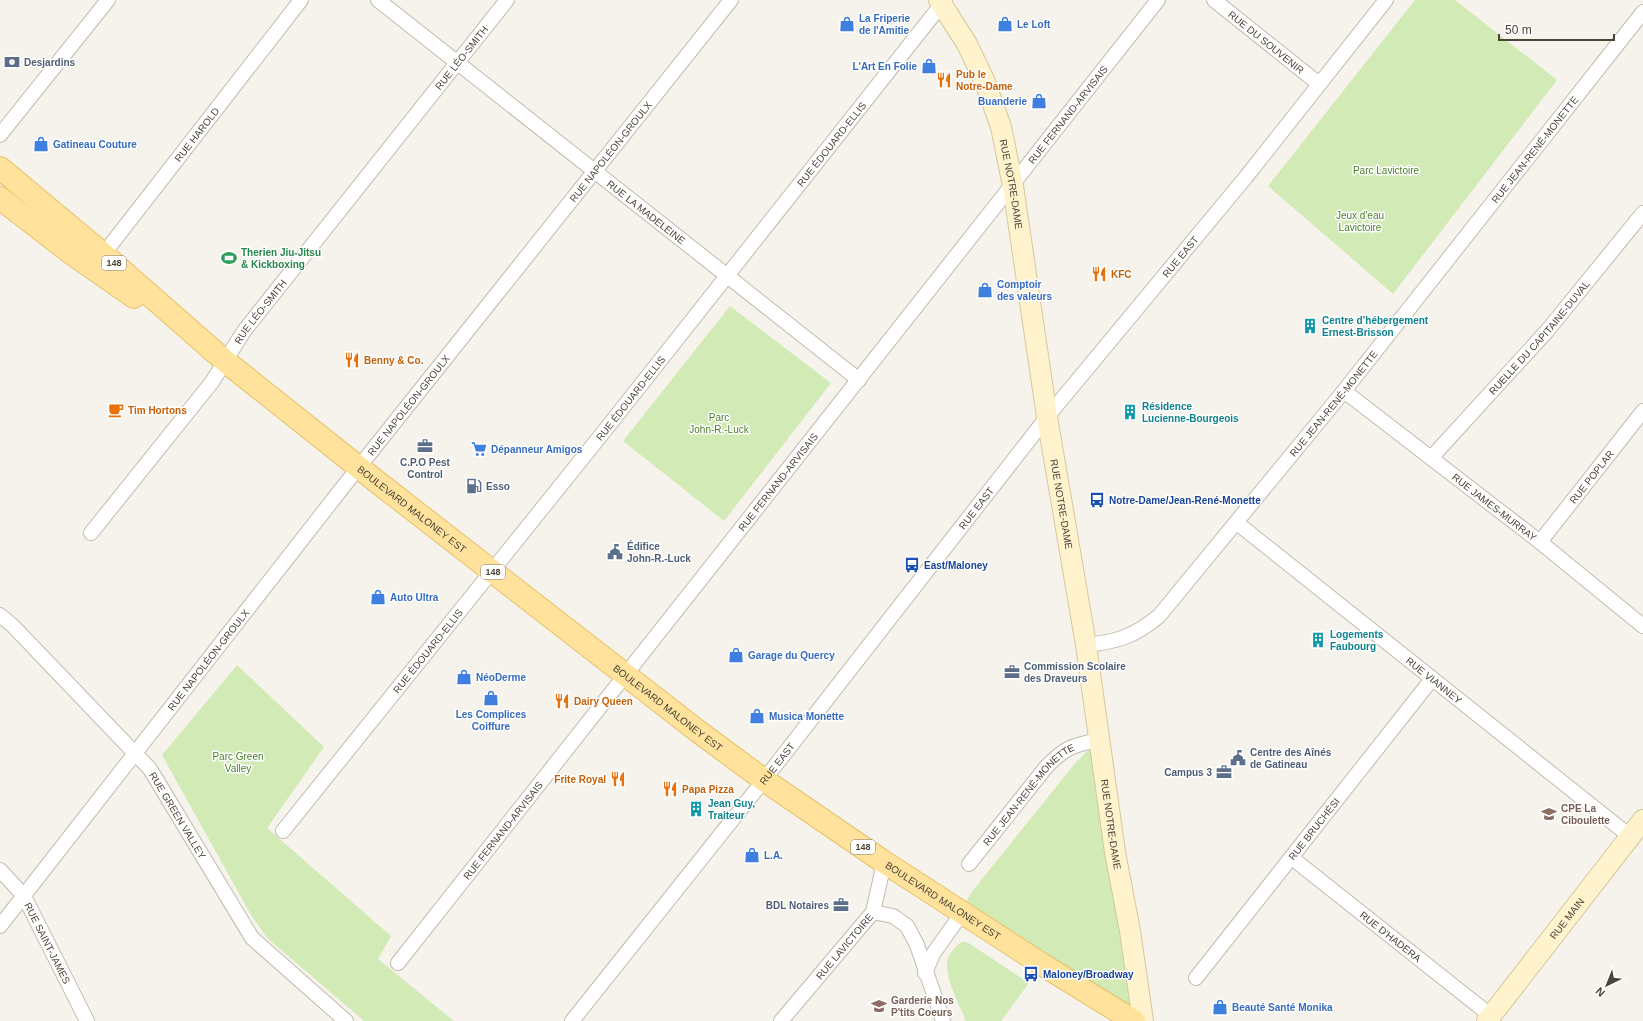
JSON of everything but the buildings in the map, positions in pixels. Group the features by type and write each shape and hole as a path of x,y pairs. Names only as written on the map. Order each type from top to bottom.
{"main road":[{"name":"BOULEVARD MALONEY EST","path":"0,168 98,261 492,572 626,676 764,780 962,913 1134,1021"},
{"name":"BOULEVARD MALONEY EST","path":"0,198 98,261"}],"street":[{"path":"0,135 108,0"},
{"name":"RUE HAROLD","path":"98,261 301,0"},
{"name":"RUE LA MADELEINE","path":"378,0 859,380"},
{"name":"RUE LÉO-SMITH","path":"91,533 212,382 244,331 458,64 507,0"},
{"name":"RUE NAPOLÉON-GROULX","path":"0,926 134,752 730,0"},
{"name":"RUE FERNAND-ARVISAIS","path":"398,963 1013,186 1158,0"},
{"name":"RUE DU SOUVENIR","path":"1214,0 1319,84"},
{"name":"RUE EAST","path":"572,1021 764,780 1047,416 1246,177 1386,0"},
{"name":"RUE NOTRE-DAME","path":"942,1 967,44 986,82 1000,126 1013,186 1047,416 1086,644 1115,852 1131,939 1143,1021"},
{"name":"RUE ÉDOUARD-ELLIS","path":"283,831 492,572 942,1"},
{"name":"RUE JEAN-RENÉ-MONETTE","path":"1086,644 1112,642 1137,632 1148,625 1164,610 1344,391 1643,12"},
{"name":"RUELLE DU CAPITAINE-DUVAL","path":"1431,458 1547,331 1643,213"},
{"name":"RUE JAMES-MURRAY","path":"1344,391 1540,542 1643,626"},
{"name":"RUE POPLAR","path":"1540,542 1643,411"},
{"name":"RUE VIANNEY","path":"1237,523 1631,837"},
{"name":"RUE GREEN VALLEY","path":"0,615 13,626 150,770 252,938 346,1021"},
{"name":"RUE BRUCHÉSI","path":"1196,978 1432,679"},
{"name":"RUE JEAN-RENÉ-MONETTE","path":"969,864 1043,770 1056,756 1076,744 1099,740"},
{"name":"RUE MAIN","path":"1487,1019 1643,820"},
{"name":"RUE D'HADERA","path":"1292,858 1487,1019"},
{"name":"RUE LAVICTOIRE","path":"781,1021 873,912 881,878 881,860"},
{"name":"RUE SAINT-JAMES","path":"0,870 24,896 87,1021"},
{"path":"873,912 893,916 907,926 917,945 943,1021"},
{"path":"925,972 933,954 962,913"}],"green space":[{"name":"Parc Lavictoire","path":"1415,0 1455,0 1557,80 1393,294 1268,186"},
{"name":"Parc John-R.-Luck","path":"730,306 831,383 724,521 623,441"},
{"name":"Parc Green Valley","path":"237,665 324,747 267,828 391,936 378,959 454,1021 364,1021 267,938 251,915 162,755"},
{"path":"1099,740 1143,1021 962,913 969,896 974,889 1077,761"},
{"path":"962,942 967,942 1029,983 1001,1021 966,1021 952,988 947,968 949,956"}],"place":[{"name":"La Friperie de l'Amitie","path":"847,24"},
{"name":"Le Loft","path":"1005,24"},
{"name":"Desjardins","path":"12,62"},
{"name":"L'Art En Folie","path":"929,66"},
{"name":"Pub le Notre-Dame","path":"944,80"},
{"name":"Buanderie","path":"1039,101"},
{"name":"Gatineau Couture","path":"41,144"},
{"name":"Therien Jiu-Jitsu & Kickboxing","path":"229,258"},
{"name":"KFC","path":"1099,274"},
{"name":"Comptoir des valeurs","path":"985,290"},
{"name":"Centre d’hébergement Ernest-Brisson","path":"1310,326"},
{"name":"Benny & Co.","path":"352,360"},
{"name":"Tim Hortons","path":"116,410"},
{"name":"Résidence Lucienne-Bourgeois","path":"1130,412"},
{"name":"C.P.O Pest Control","path":"425,446"},
{"name":"Dépanneur Amigos","path":"479,449"},
{"name":"Esso","path":"474,486"},
{"name":"Notre-Dame/Jean-René-Monette","path":"1097,500"},
{"name":"Édifice John-R.-Luck","path":"615,552"},
{"name":"East/Maloney","path":"912,565"},
{"name":"Auto Ultra","path":"378,597"},
{"name":"Logements Faubourg","path":"1318,640"},
{"name":"Garage du Quercy","path":"736,655"},
{"name":"Commission Scolaire des Draveurs","path":"1012,672"},
{"name":"NéoDerme","path":"464,677"},
{"name":"Les Complices Coiffure","path":"491,698"},
{"name":"Dairy Queen","path":"562,701"},
{"name":"Musica Monette","path":"757,716"},
{"name":"Centre des Aînés de Gatineau","path":"1238,758"},
{"name":"Campus 3","path":"1224,772"},
{"name":"Frite Royal","path":"618,779"},
{"name":"Papa Pizza","path":"670,789"},
{"name":"Jean Guy, Traiteur","path":"696,809"},
{"name":"CPE La Ciboulette","path":"1549,814"},
{"name":"L.A.","path":"752,855"},
{"name":"BDL Notaires","path":"841,905"},
{"name":"Maloney/Broadway","path":"1031,974"},
{"name":"Garderie Nos P'tits Coeurs","path":"879,1006"},
{"name":"Beauté Santé Monika","path":"1220,1007"}],"park label":[{"name":"Jeux d'eau Lavictoire","path":"1360,220"}]}
